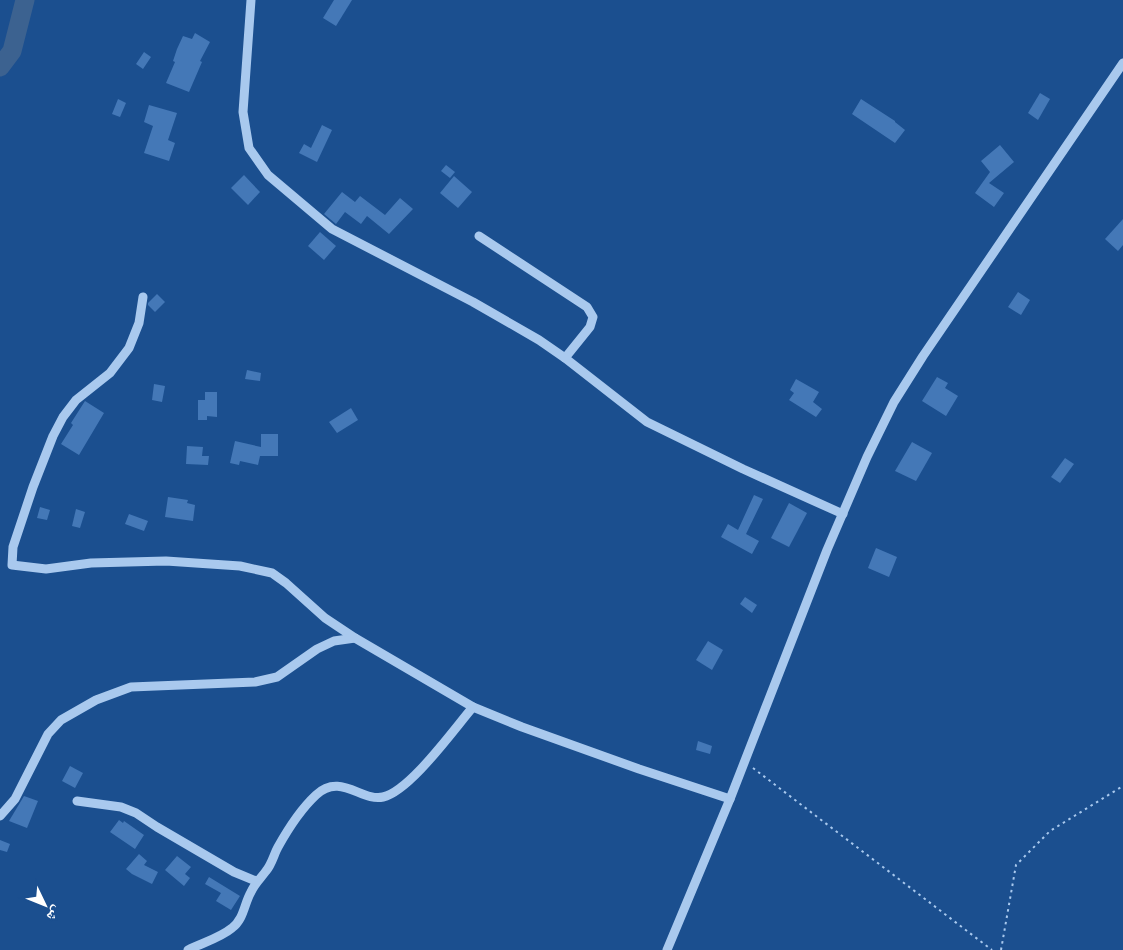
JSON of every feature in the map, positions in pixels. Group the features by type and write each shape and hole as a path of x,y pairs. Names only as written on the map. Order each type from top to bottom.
{"street":[{"path":"251,0 244,112 249,148 268,175 332,229 473,302 539,340 647,422 743,469 843,514"},
{"path":"667,950 730,799 843,514 867,457 894,402 923,356 1123,63"},
{"path":"479,236 587,307 593,317 590,327 565,358"},
{"path":"143,296 139,323 129,348 110,373 76,400 63,417 53,436 33,486 13,546 12,565 46,569 92,563 166,561 240,566 272,573 325,618 355,638 473,706 522,727 730,799"},
{"path":"0,816 15,799 48,734 61,720 96,700 131,687 255,682 277,677 317,649 334,641 355,638"},
{"path":"188,950 234,927 244,913 247,898 256,881 267,870 302,810 317,793 331,786 343,787 365,795 382,798 399,791 412,779 473,706"},
{"path":"77,801 121,807 136,813 234,872 256,881"}],"path":[{"path":"744,762 992,950"},
{"path":"1001,950 1016,865 1050,831 1123,786"}],"building":[{"path":"334,0 352,0 336,26 323,18"},
{"path":"195,33 210,42 200,61 202,62 189,92 166,83 183,36 192,39"},
{"path":"144,52 151,57 143,69 136,64"},
{"path":"1040,93 1050,99 1038,120 1028,113"},
{"path":"118,99 126,103 120,117 112,114"},
{"path":"861,99 895,121 905,130 895,143 852,114"},
{"path":"149,105 177,113 168,140 175,143 169,161 144,153 153,126 144,122"},
{"path":"322,125 332,130 317,162 299,153 304,144 311,148"},
{"path":"1000,145 1014,162 989,183 1004,193 994,207 975,193 990,172 981,161"},
{"path":"446,165 455,172 450,178 441,171"},
{"path":"244,175 260,192 248,205 231,188"},
{"path":"454,176 472,192 458,208 440,193"},
{"path":"342,192 355,202 360,196 385,215 400,198 413,209 389,234 367,216 361,224 345,212 336,224 324,214"},
{"path":"1123,219 1123,245 1118,251 1105,239"},
{"path":"320,232 336,246 324,260 308,246"},
{"path":"1018,292 1030,300 1021,315 1008,307"},
{"path":"157,294 165,302 155,312 148,303"},
{"path":"247,370 261,373 260,381 245,379"},
{"path":"937,377 948,383 945,388 958,396 946,416 922,401"},
{"path":"796,379 819,392 813,402 822,409 816,417 789,400 794,393 790,390"},
{"path":"154,384 165,386 162,402 152,400"},
{"path":"205,392 217,392 217,417 207,416 207,420 198,420 198,400 205,400"},
{"path":"85,401 104,413 79,455 61,444 73,425 71,423"},
{"path":"351,408 358,420 337,433 329,422"},
{"path":"261,434 278,434 278,456 260,456 258,465 240,461 239,465 230,463 235,441 261,447"},
{"path":"912,442 932,453 916,481 895,471"},
{"path":"187,446 203,447 202,456 209,456 208,465 186,464"},
{"path":"1065,458 1074,464 1060,483 1051,477"},
{"path":"754,495 763,499 746,534 759,541 752,554 721,537 728,524 738,530"},
{"path":"168,497 188,500 187,503 195,505 193,521 165,517"},
{"path":"789,503 807,513 789,547 771,538"},
{"path":"40,507 50,510 47,520 37,518"},
{"path":"76,509 85,512 80,528 72,526"},
{"path":"129,514 148,521 144,531 125,524"},
{"path":"876,548 897,557 889,577 868,568"},
{"path":"745,597 757,605 752,613 740,604"},
{"path":"708,641 723,650 712,670 696,660"},
{"path":"698,741 712,746 710,754 696,750"},
{"path":"70,766 83,773 75,788 62,781"},
{"path":"24,796 38,801 27,828 9,821"},
{"path":"119,820 123,823 124,821 144,835 135,849 110,832"},
{"path":"0,840 10,844 7,852 0,850"},
{"path":"139,854 147,861 144,865 158,872 152,884 126,869"},
{"path":"177,856 191,867 185,874 190,878 184,886 165,870"},
{"path":"209,877 240,896 231,910 216,901 221,893 205,884"}],"waterway":[{"path":"0,67 12,51 25,0"}]}
